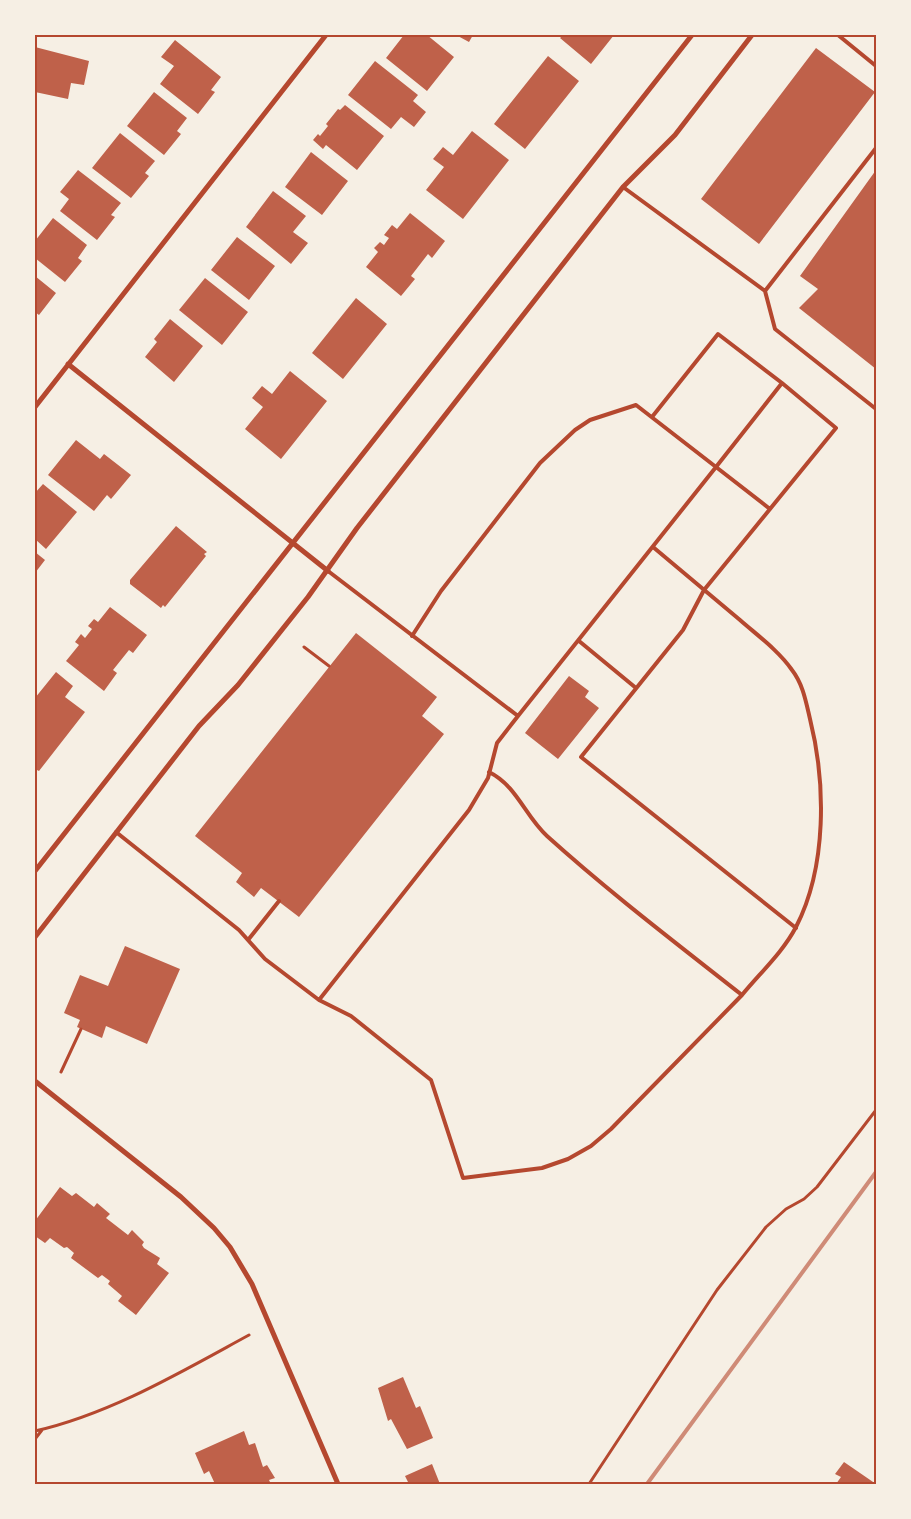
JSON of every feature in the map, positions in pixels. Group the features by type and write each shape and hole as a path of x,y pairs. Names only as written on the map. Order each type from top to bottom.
{"street":[{"path":"35,407 326,35"},
{"path":"35,870 294,544 692,35"},
{"path":"35,937 199,726 238,685 328,571 357,528 623,187 675,134 752,35"},
{"path":"68,364 328,571"},
{"path":"35,1082 187,1203 230,1247 252,1284 338,1484"}],"lane":[{"path":"838,35 876,66"},
{"path":"765,290 876,148"},
{"path":"623,187 765,290 775,330 876,409"},
{"path":"652,417 718,334 782,383 836,428 704,590 683,630 581,757 796,928"},
{"path":"319,1000 469,810 481,792 489,772 496,743 579,641 782,383"},
{"path":"412,636 441,591 518,489 558,445 590,420 636,405 770,509"},
{"path":"116,832 238,930 265,959 319,1000 350,1016 431,1080 463,1178 542,1168 568,1159 591,1146 611,1129 742,995 796,928 810,889 822,819 822,795 817,746 804,695 792,669 756,634 653,547"},
{"path":"328,571 518,716"},
{"path":"579,641 636,688"},
{"path":"489,772 507,784 543,832 581,867 742,995"},
{"path":"248,940 279,901"}],"path":[{"path":"304,647 329,666"},
{"path":"60,1072 81,1029"},
{"path":"589,1484 716,1290 766,1227 786,1209 817,1187 876,1110"},
{"path":"35,1431 81,1419 114,1406 249,1336"},
{"path":"35,1439 42,1429"}],"building":[{"path":"404,35 427,35 454,57 427,91 386,58"},
{"path":"456,35 473,35 469,42"},
{"path":"563,35 614,35 591,64 560,38"},
{"path":"175,40 221,77 211,90 215,92 198,114 160,84 174,66 161,57"},
{"path":"35,47 89,61 84,85 71,83 68,99 35,92"},
{"path":"816,48 875,92 759,244 701,199"},
{"path":"548,56 579,81 525,149 494,124"},
{"path":"375,61 418,95 413,101 426,112 414,127 401,117 391,129 348,95"},
{"path":"154,92 187,118 177,131 181,134 164,155 127,126"},
{"path":"345,105 384,136 357,170 326,145 323,149 313,140 318,134 320,136 328,126 326,124 338,109 340,110"},
{"path":"472,131 509,160 463,219 426,190 444,167 433,159 443,147 453,155"},
{"path":"120,133 155,161 145,173 149,176 131,198 92,168"},
{"path":"311,152 348,181 322,215 285,187"},
{"path":"78,170 121,203 111,215 115,217 97,240 60,211 69,199 60,192"},
{"path":"876,170 876,369 799,308 818,289 800,276"},
{"path":"273,191 306,216 293,232 308,243 291,264 246,227"},
{"path":"410,213 445,241 432,258 428,254 411,276 415,279 401,296 366,267 378,252 374,248 380,242 384,245 389,238 384,235 392,225 397,229"},
{"path":"53,218 87,245 78,258 82,261 65,282 35,258 35,241"},
{"path":"237,237 275,266 249,300 211,270"},
{"path":"35,276 56,293 39,315 35,312"},
{"path":"205,278 248,312 222,345 179,310"},
{"path":"356,298 387,324 343,379 312,353"},
{"path":"170,319 203,346 174,382 145,357 157,342 154,339"},
{"path":"290,371 327,401 281,459 245,429 263,407 252,398 262,386 272,394"},
{"path":"76,440 100,459 104,454 131,475 111,499 107,495 94,511 48,475"},
{"path":"43,484 77,512 46,549 35,539 35,493"},
{"path":"176,526 207,552 204,554 206,556 165,607 163,605 161,608 130,584 130,580"},
{"path":"35,552 45,560 35,573"},
{"path":"110,607 147,635 133,653 129,650 113,670 117,673 104,691 66,661 79,645 75,642 81,634 85,638 92,629 88,626 94,619 98,622"},
{"path":"356,633 437,697 422,716 444,734 299,917 261,888 254,897 236,882 242,873 195,836"},
{"path":"56,672 73,686 65,697 85,712 39,771 35,769 35,698"},
{"path":"569,676 589,691 585,697 599,708 558,759 525,733"},
{"path":"125,946 180,969 147,1044 106,1026 102,1038 77,1027 80,1020 64,1013 80,975 108,986"},
{"path":"60,1187 72,1196 76,1193 94,1207 97,1203 110,1214 106,1218 128,1235 132,1230 144,1242 142,1245 144,1248 160,1258 157,1264 169,1273 136,1315 118,1301 122,1296 108,1284 110,1281 102,1275 98,1278 71,1258 74,1253 67,1247 64,1248 50,1238 45,1243 35,1236 35,1221"},
{"path":"403,1377 416,1408 420,1406 433,1438 407,1449 391,1419 388,1421 378,1388"},
{"path":"244,1431 249,1445 255,1443 263,1467 267,1465 275,1478 269,1480 271,1484 215,1484 209,1471 204,1474 195,1453"},
{"path":"844,1462 876,1484 836,1484 841,1477 835,1474"},
{"path":"432,1464 440,1484 409,1484 405,1476"}],"railway":[{"path":"647,1484 876,1172"}]}
